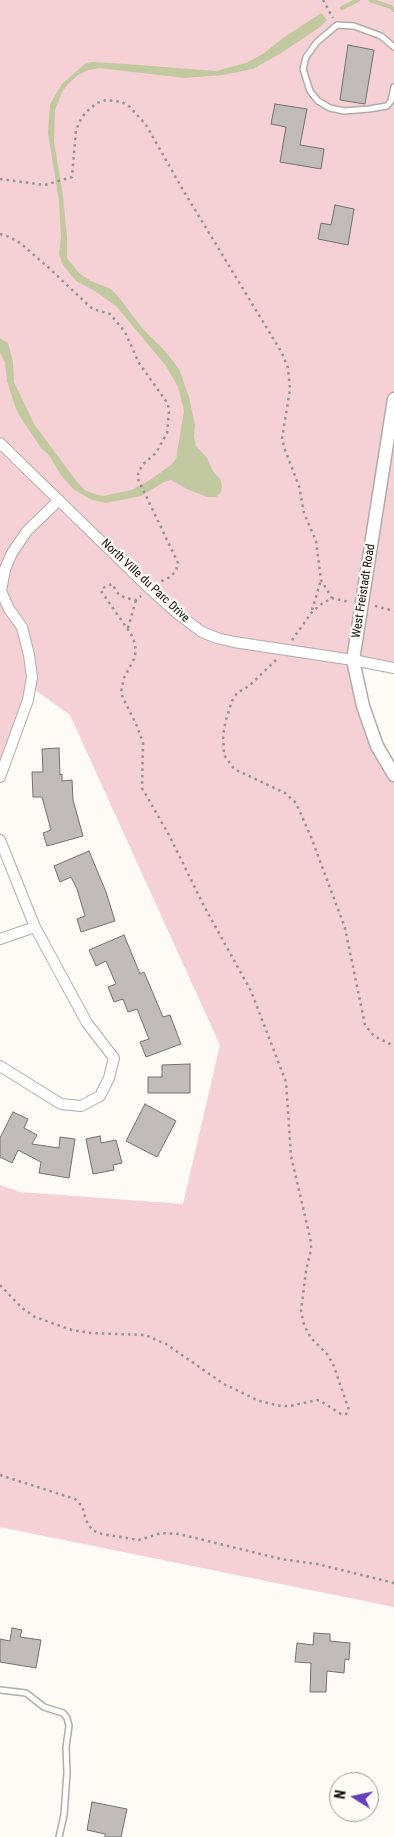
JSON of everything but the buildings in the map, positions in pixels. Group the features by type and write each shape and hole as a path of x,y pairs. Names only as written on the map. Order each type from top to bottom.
{"street":[{"name":"West Freistadt Road","path":"394,399 352,660 362,706 377,746 394,775"},
{"name":"North Ville du Parc Drive","path":"0,443 150,589 202,632 234,642 394,668"},
{"path":"0,777 28,700 32,677 22,628 9,609 1,591 5,569 12,552 27,531 59,500"},
{"path":"0,840 35,927 87,1023 114,1058 109,1078 100,1096 81,1106 61,1104 0,1066"},
{"path":"0,939 35,927"}],"lane":[{"path":"394,47 381,36 354,26 337,26 317,42 306,57 303,69 310,91 318,101 330,108 344,111 387,106 391,101 394,86"},
{"path":"0,1690 26,1694 44,1707 63,1713 67,1718 69,1726 66,1747 67,1773 64,1816 59,1837"}],"path":[{"path":"323,0 337,26"},
{"path":"0,179 45,185 72,177 74,145 80,121 90,108 97,103 106,100 122,102 130,107 146,125 183,190 282,353 288,368 290,389 282,439 299,486 304,513 316,541 321,580 312,612"},
{"path":"0,234 20,243 93,309 110,314 125,332 139,363 168,404 167,432 156,454 142,465 137,477 178,563 178,568 170,577 136,600 128,630"},
{"path":"321,580 332,598 348,602"},
{"path":"0,1285 22,1308 35,1317 81,1332 146,1335 166,1344 224,1384 259,1401 281,1406 317,1400 341,1414 346,1414 349,1410 333,1364 327,1354 311,1338 304,1325 301,1311 311,1242 291,1156 286,1082 251,991 204,906 169,835 142,788 143,743 121,692 124,678 134,659 136,650 128,630 101,591 112,584 119,595 136,600"},
{"path":"332,598 312,612 285,650 249,686 237,693 232,701 226,720 224,755 234,769 284,793 296,803 311,837 345,928 365,1025 374,1036 394,1046"},
{"path":"374,606 394,611"},
{"path":"0,1475 75,1499 82,1506 86,1520 92,1530 102,1534 139,1540 169,1532 281,1560 317,1564 394,1583"}],"shaded area":[{"path":"0,0 394,0 394,668 353,661 394,775 394,1607 0,1527 0,1185 20,1192 183,1204 220,1045 70,715 31,687 0,777"},
{"path":"321,13 327,20 320,27 253,69 223,75 185,78 99,68 78,75 62,92 55,110 54,141 63,196 67,258 79,273 91,281 111,289 142,328 165,351 179,369 189,397 195,425 194,437 196,446 207,458 213,471 220,479 222,487 221,492 216,497 207,497 171,480 164,482 141,496 106,503 92,500 73,489 60,474 49,455 41,448 21,418 7,381 5,362 0,353 0,338 8,343 13,362 14,382 34,424 77,482 85,490 94,494 103,496 131,490 150,480 171,465 176,459 184,411 178,387 166,366 116,306 95,291 76,281 63,265 59,254 61,237 59,202 48,133 50,104 62,84 85,64 91,62 216,71 246,63 263,54 283,38"}],"waterway":[{"path":"342,8 358,0"},
{"path":"370,0 391,7 394,10"}]}
